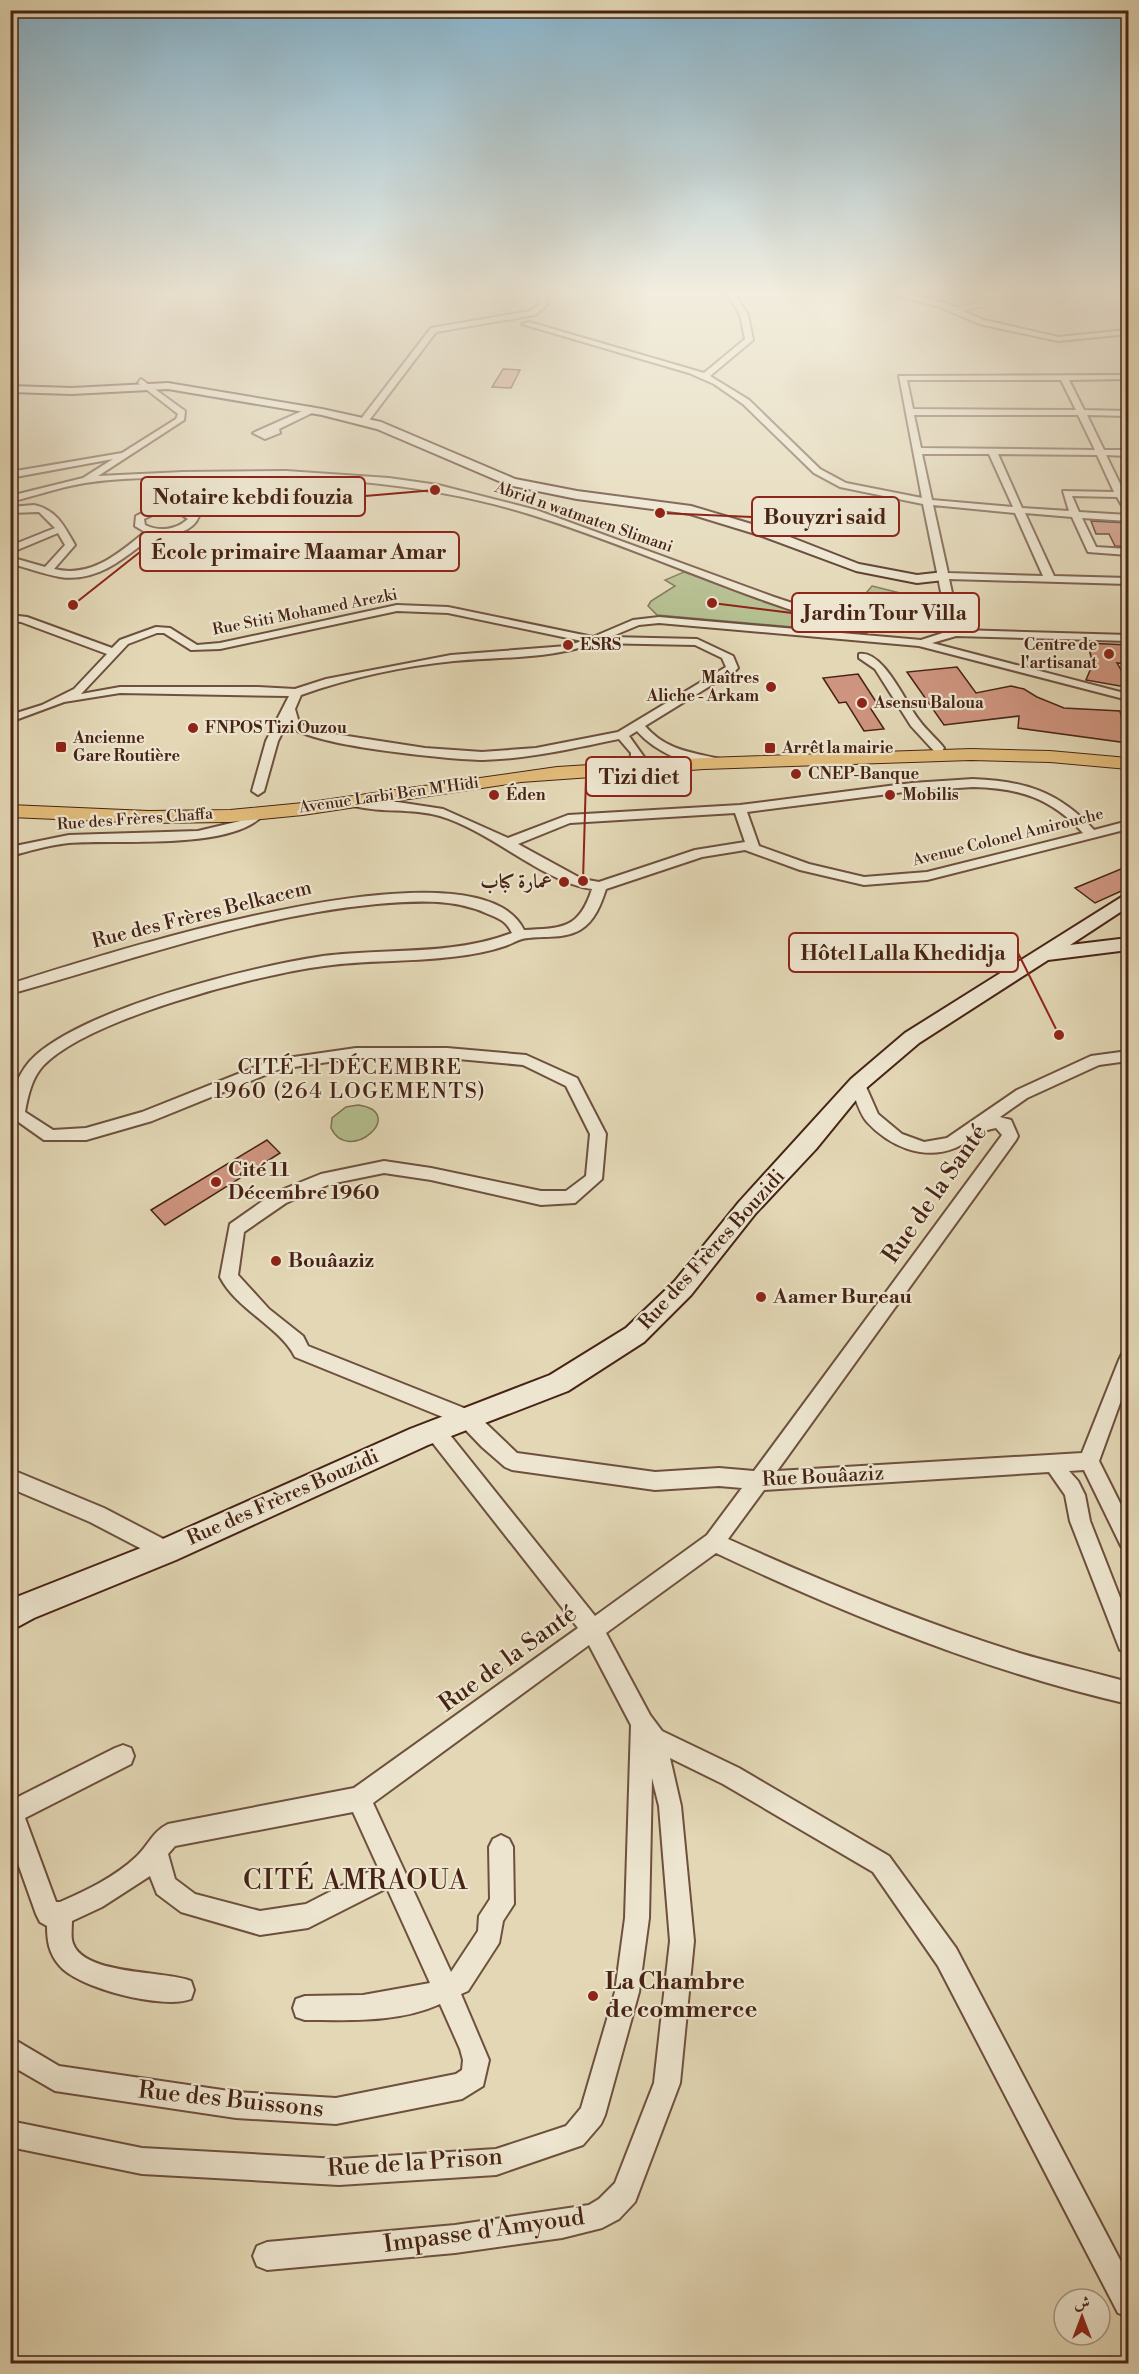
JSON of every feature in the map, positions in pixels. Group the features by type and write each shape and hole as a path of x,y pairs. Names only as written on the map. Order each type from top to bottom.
{"main road":[{"path":"262,401 366,419"},
{"path":"276,401 366,419 512,482 577,495 691,510 767,533 856,567 917,579 944,576"},
{"name":"Avenue Larbi Ben M'Hidi","path":"10,819 141,821 258,814 519,776 636,766 1015,746 1128,757"},
{"name":"Avenue Larbi Ben M'Hidi","path":"930,751 1027,754 1128,764"},
{"name":"Avenue Larbi Ben M'Hidi","path":"930,751 948,758 1039,760 1128,771"},
{"name":"Avenue Larbi Ben M'Hidi","path":"10,801 158,812 179,817"},
{"name":"Avenue Larbi Ben M'Hidi","path":"10,811 179,817"},
{"name":"Rue des Frères Bouzidi","path":"10,1617 166,1551 435,1431 559,1383 635,1335 683,1288 747,1208 808,1143 858,1084 912,1038 1045,954 1128,898"},
{"path":"1045,954 1128,944"}],"street":[{"path":"10,499 86,480 180,420 182,413 166,401"},
{"path":"366,419 379,401"},
{"path":"744,401 817,471 829,478 865,491 927,502 1128,518"},
{"path":"907,401 955,633"},
{"path":"1075,401 1100,452 1125,495 1128,511"},
{"path":"274,428 311,410"},
{"path":"910,412 1128,413"},
{"path":"919,451 1128,453"},
{"path":"992,451 1050,579"},
{"path":"10,475 130,452"},
{"name":"Abrid n watmaten Slimani","path":"86,480 152,475 313,476 424,486 537,513 812,615 921,643"},
{"path":"1125,495 1066,493 1092,550 1128,552"},
{"path":"10,510 34,507 54,516 70,546 49,569"},
{"path":"10,560 49,569 59,574 95,571 114,562 153,531 184,527 193,520 194,516 178,508 151,511 144,514 138,522 144,529 153,531"},
{"path":"10,550 31,539 61,529"},
{"path":"944,576 1128,581"},
{"name":"Rue Stiti Mohamed Arezki","path":"10,719 78,691 124,642 156,630 166,630 195,648 220,646 397,608 448,610 594,640"},
{"path":"10,618 22,619 115,653"},
{"path":"55,702 120,690 258,690 296,693 315,685 451,658 568,649 637,622 659,620 921,643 1128,697"},
{"path":"921,643 955,633 1128,638"},
{"path":"289,709 294,725 312,734 425,752 482,756 536,752 622,735 732,668 727,656 697,642 594,640"},
{"path":"863,656 879,667 930,751"},
{"path":"258,791 272,741 296,693"},
{"path":"639,726 652,743 675,755 717,762"},
{"path":"622,735 637,752 639,758 636,766"},
{"path":"508,843 568,819 740,809 912,787 973,783 1009,784 1049,799 1091,834"},
{"path":"429,811 426,796 432,790"},
{"path":"348,802 384,804 442,813 508,843 579,883 600,886 593,912 568,932 520,934 504,943 463,949 322,961 266,973 177,998 105,1024 62,1045 41,1059 21,1086 17,1114 50,1136 86,1134 146,1117 278,1064 356,1053 447,1053 526,1060 572,1082 598,1134 594,1179 569,1198 541,1198 431,1174 384,1167 327,1178 280,1198 236,1229 229,1277 263,1314 297,1341 301,1351 467,1418"},
{"path":"740,809 753,847"},
{"name":"Rue des Frères Chaffa","path":"10,852 41,843 68,839 199,834 242,825 258,814"},
{"name":"Avenue Colonel Amirouche","path":"600,886 700,853 753,847 806,867 864,881 927,876 1128,825"},
{"path":"10,844 41,843"},
{"name":"Rue des Frères Belkacem","path":"10,989 195,933 311,907 379,898 452,899 482,904 511,920 520,934"},
{"path":"858,1084 872,1117 896,1138 924,1148 951,1143 1022,1094 1062,1075 1096,1060 1128,1056"},
{"name":"Rue de la Santé","path":"60,1914 94,1899 144,1866 168,1836 359,1799 714,1542 1010,1136 1005,1124 996,1122 979,1125"},
{"path":"1128,1360 1104,1415 1089,1461 1128,1539"},
{"name":"Rue Bouâaziz","path":"467,1418 512,1461 655,1481 719,1477 760,1481 1089,1461"},
{"path":"435,1431 593,1630 648,1731 882,1864 947,1957 1128,2303"},
{"path":"1055,1463 1061,1480 1070,1487 1078,1506 1080,1521 1128,1643"},
{"path":"10,1478 97,1515 166,1551"},
{"path":"714,1542 865,1610 1017,1663 1128,1692"},
{"name":"Rue de la Prison","path":"10,2134 142,2160 339,2172 495,2162 574,2136 592,2115 627,1992 637,1918 648,1731"},
{"name":"Impasse d'Amyoud","path":"267,2256 455,2239 562,2224 592,2218 609,2209 625,2192 667,2083 682,1941 670,1806 648,1731"},
{"path":"123,1756 12,1813 48,1914 60,1914 60,1945 65,1955 98,1977 133,1985 182,1990"},
{"name":"Rue des Buissons","path":"10,2050 55,2078 236,2105 336,2111 462,2086 474,2077 476,2060 472,2047 443,1989 359,1799"},
{"path":"305,2008 363,2007 402,2002 427,1996 459,1982 490,1934 490,1916 502,1904 501,1847"},
{"path":"156,1852 165,1886 189,1904 260,1923 308,1916 392,1873"}],"green space":[{"path":"684,572 862,633 657,615 648,606 651,601 675,586 665,580"},
{"path":"872,586 908,595 903,602 866,593"},
{"path":"358,1105 372,1110 378,1117 377,1125 361,1139 350,1141 339,1138 331,1128 332,1118 346,1107"}],"building":[{"path":"1091,521 1128,523 1128,547 1115,546 1109,534 1096,534"},
{"path":"1087,643 1128,645 1128,664 1117,663 1128,682 1120,686 1086,680 1093,663"},
{"path":"957,667 976,693 1011,686 1024,689 1064,708 1120,711 1128,743 1018,728 1019,716 944,725 907,672"},
{"name":"Asensu Baloua","path":"858,674 880,708 871,709 884,729 864,731 846,702 839,703 823,678"},
{"path":"1128,866 1128,888 1095,903 1075,888"},
{"name":"Cité 11 Décembre 1960","path":"267,1140 280,1153 165,1225 151,1210"}],"place":[{"name":"Notaire kebdi fouzia","path":"435,490"},
{"name":"Bouyzri said","path":"660,513"},
{"name":"Jardin Tour Villa","path":"712,603"},
{"name":"École primaire Maamar Amar","path":"73,605"},
{"name":"ESRS","path":"568,645"},
{"name":"Centre de l'artisanat","path":"1109,654"},
{"name":"Maîtres Aliche - Arkam","path":"771,687"},
{"name":"Asensu Baloua","path":"862,703"},
{"name":"FNPOS Tizi Ouzou","path":"193,728"},
{"name":"Ancienne Gare Routière","path":"61,747"},
{"name":"Arrêt la mairie","path":"770,748"},
{"name":"CNEP-Banque","path":"796,774"},
{"name":"Éden","path":"494,795"},
{"name":"Mobilis","path":"890,795"},
{"name":"Tizi diet","path":"583,881"},
{"name":"عمارة كباب","path":"564,882"},
{"name":"Hôtel Lalla Khedidja","path":"1059,1035"},
{"name":"Cité 11 Décembre 1960","path":"216,1182"},
{"name":"Bouâaziz","path":"276,1261"},
{"name":"Aamer Bureau","path":"761,1297"},
{"name":"La Chambre de commerce","path":"593,1996"}],"district":[{"name":"CITÉ 11 DÉCEMBRE 1960 (264 LOGEMENTS)","path":"350,1080"},
{"name":"CITÉ AMRAOUA","path":"356,1881"}]}
